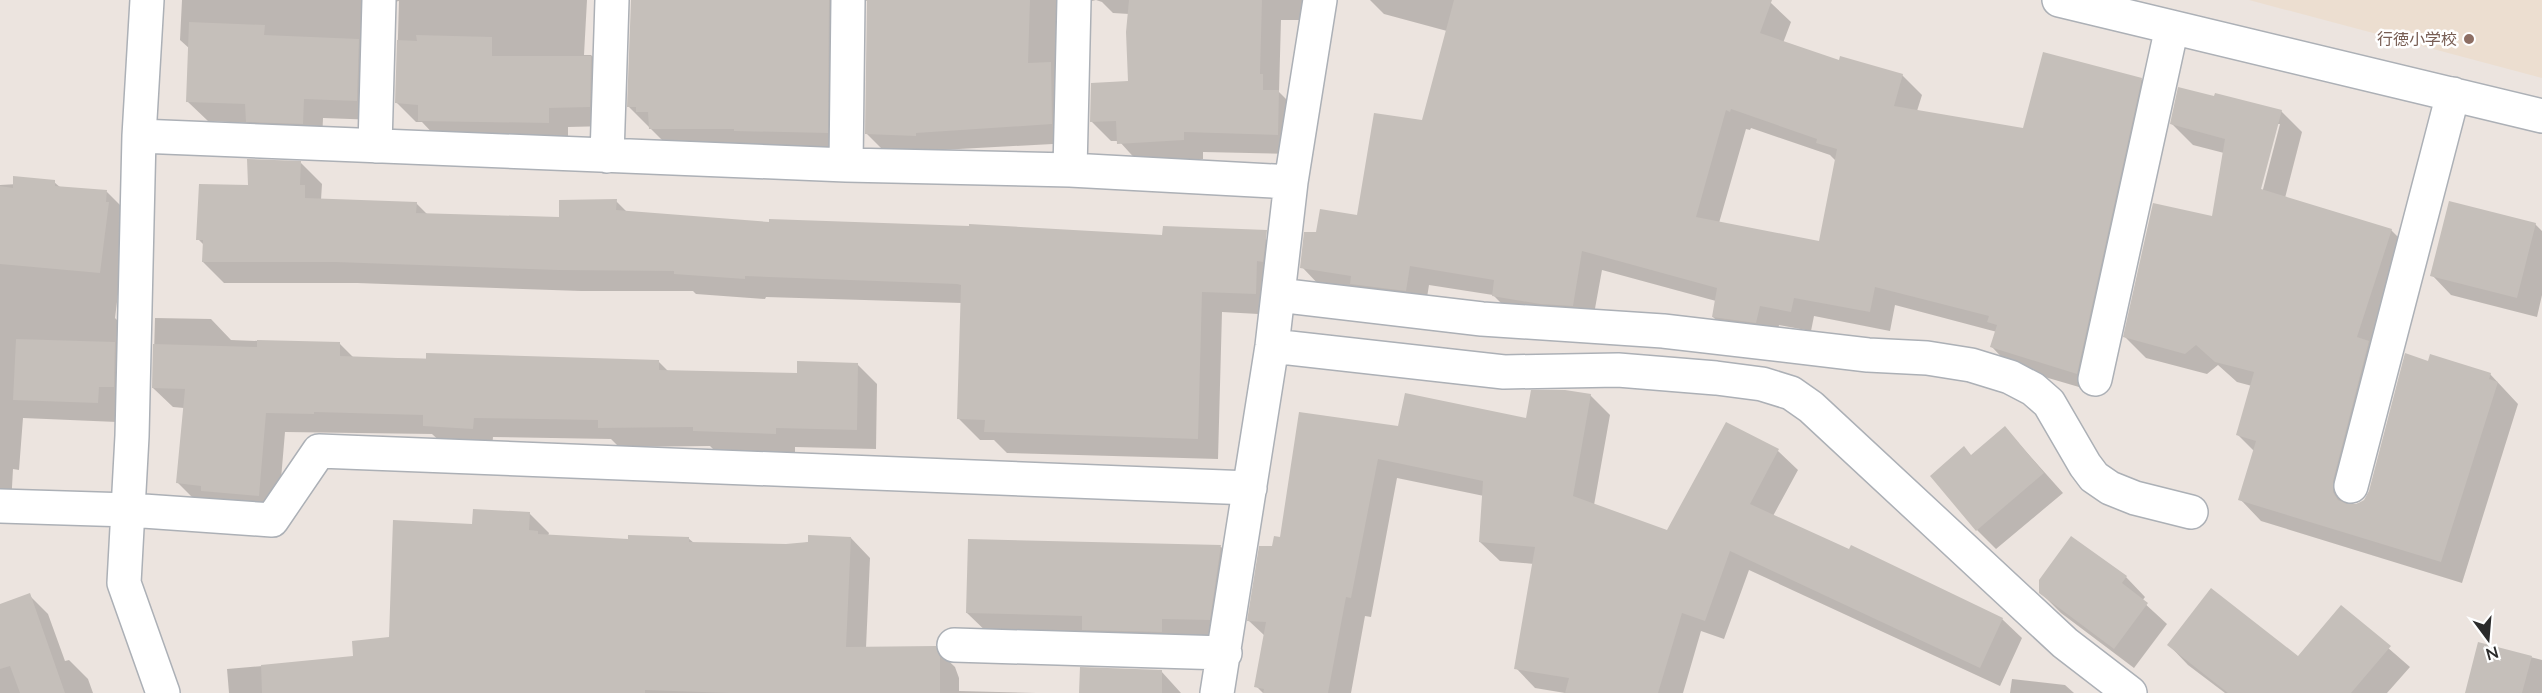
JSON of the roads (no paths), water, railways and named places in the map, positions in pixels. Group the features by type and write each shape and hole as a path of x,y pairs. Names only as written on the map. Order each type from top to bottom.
{"street":[{"path":"147,0 139,136 129,510 124,583 163,693"},
{"path":"375,146 379,0"},
{"path":"607,156 612,0"},
{"path":"846,165 848,0"},
{"path":"1070,170 1074,0"},
{"path":"1217,693 1272,346 1291,182 1320,0"},
{"path":"2059,0 2542,116"},
{"path":"2095,379 2172,27"},
{"path":"2351,486 2453,94"},
{"path":"139,136 846,165 1070,170 1291,182"},
{"path":"1278,295 1482,320 1663,331 1868,355 1928,358 1971,365 2010,376 2033,389 2049,403 2085,465 2094,477 2109,488 2135,498 2191,512"},
{"path":"1272,346 1504,372 1618,370 1716,378 1762,384 1791,393 1811,407 2065,643 2130,693"},
{"path":"0,506 129,510 272,520 319,451 1250,488"},
{"path":"954,645 1225,652"}],"place":[{"name":"行徳小学校","path":"2469,39"}]}
